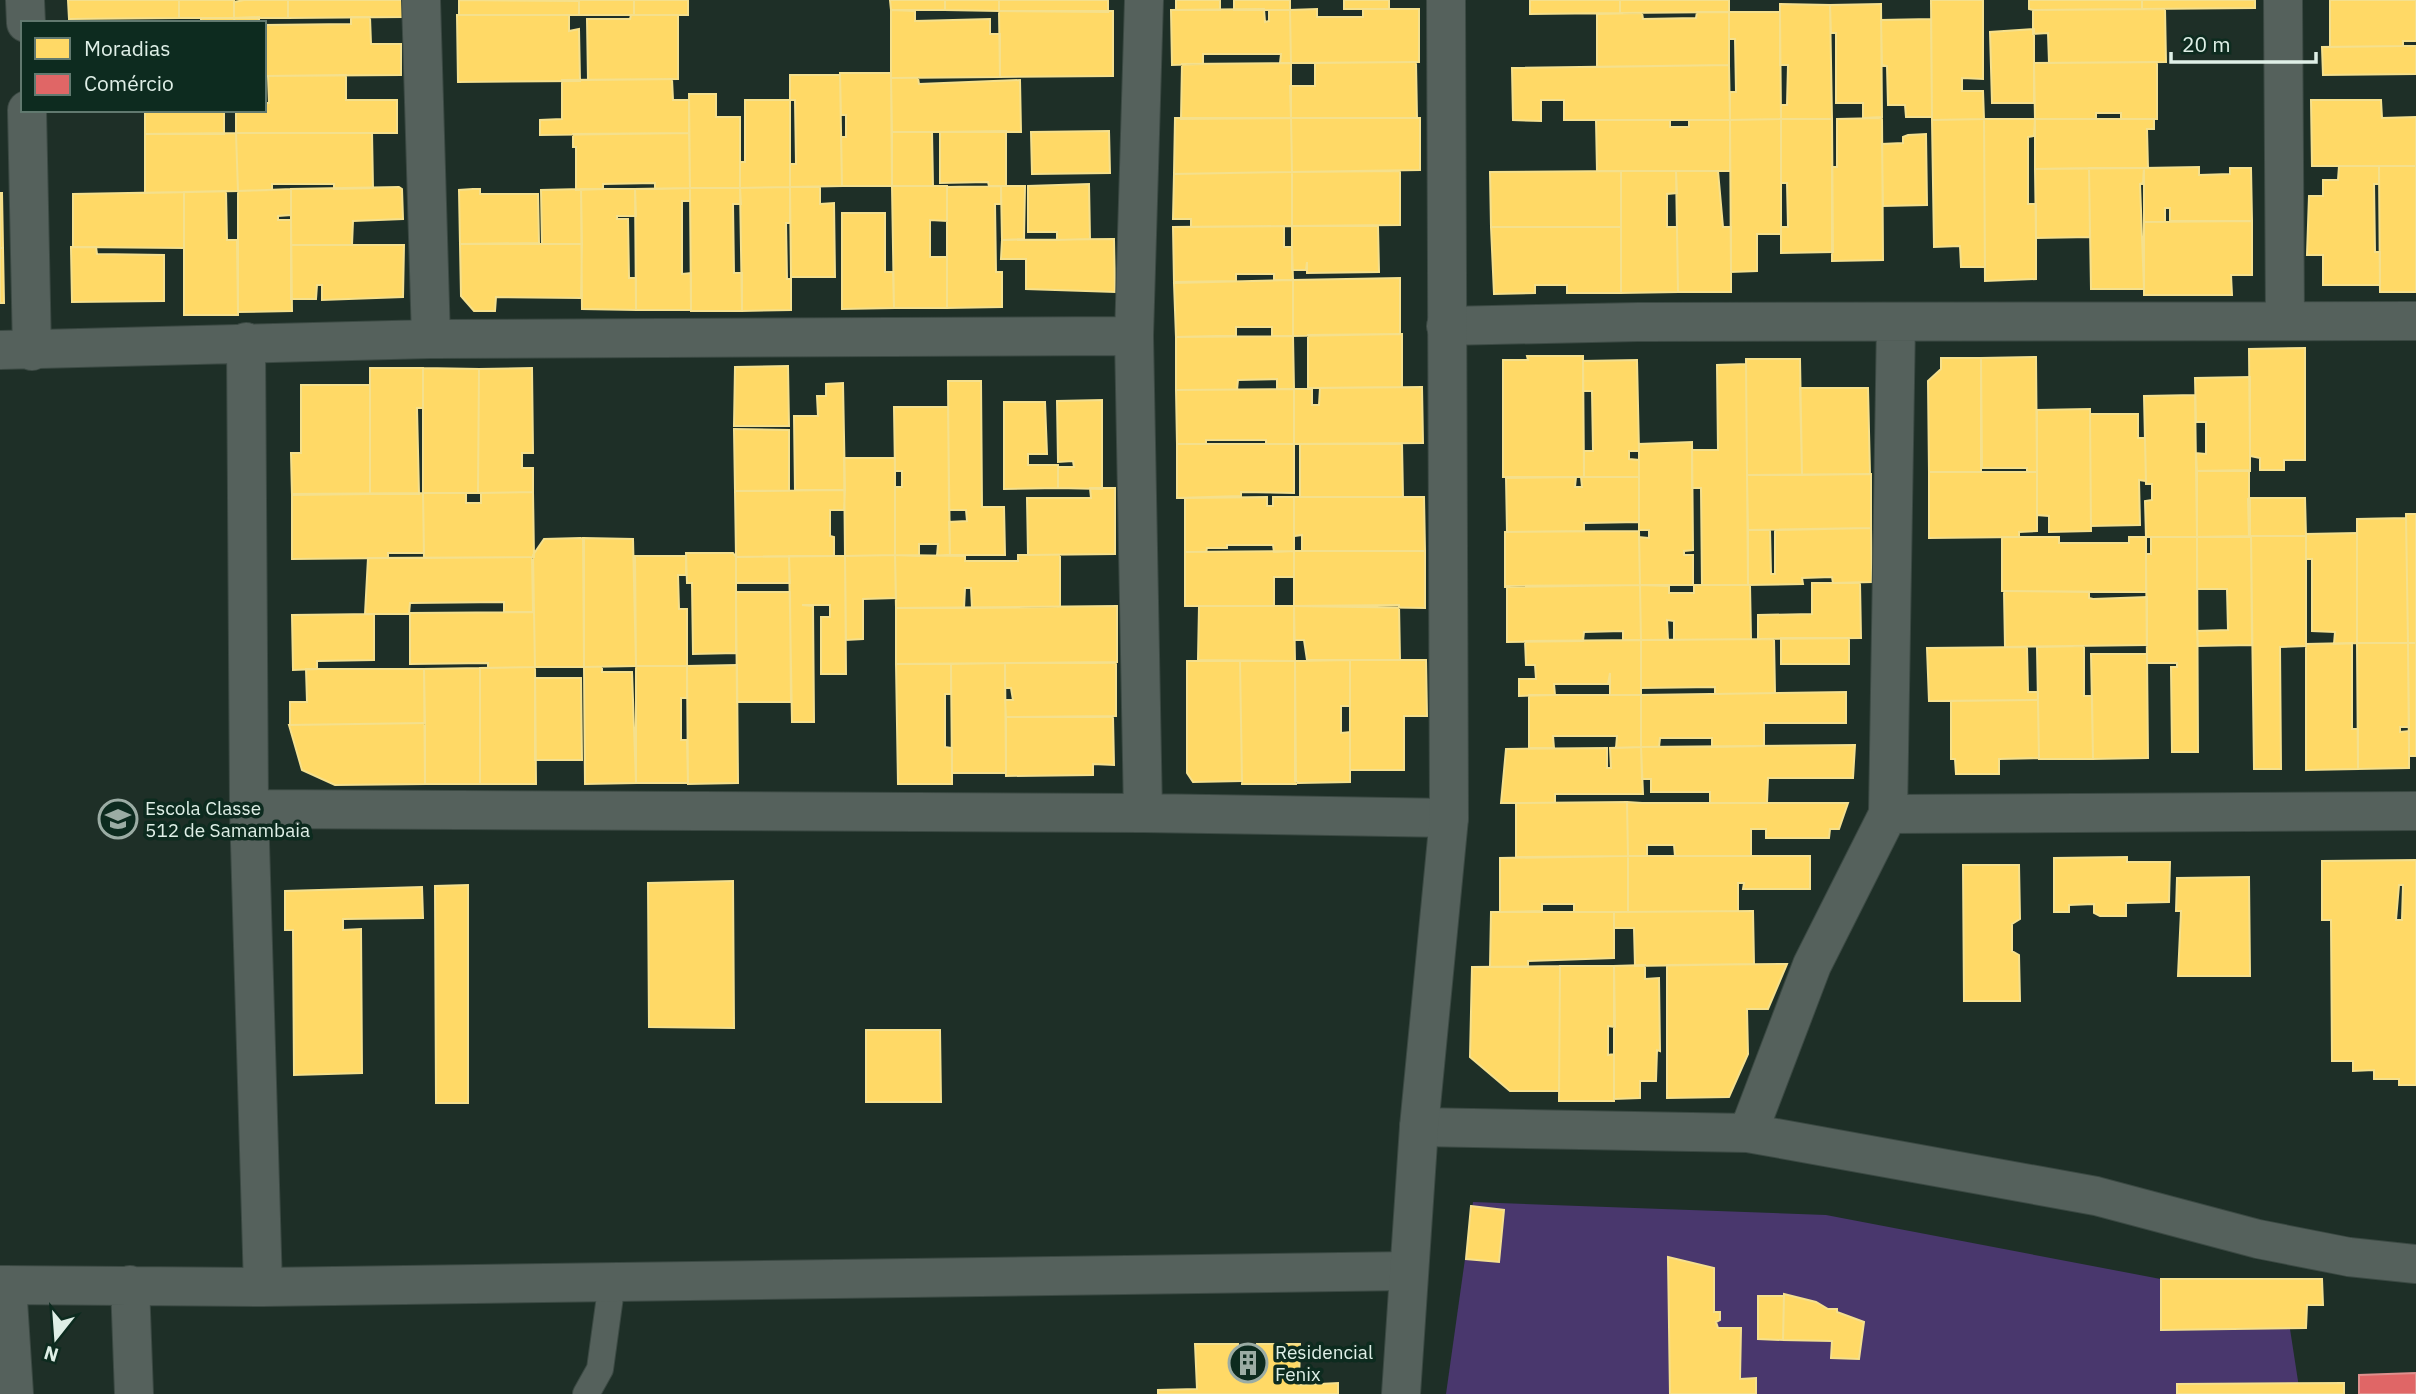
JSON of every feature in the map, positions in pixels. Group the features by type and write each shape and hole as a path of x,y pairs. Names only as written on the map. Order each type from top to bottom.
{"street":[{"path":"25,0 26,21"},
{"path":"421,0 431,339"},
{"path":"1143,813 1135,336 1144,0"},
{"path":"1401,1394 1419,1127 1449,818 1446,0"},
{"path":"2283,0 2285,321"},
{"path":"27,112 16,351 246,342 431,339 1135,336"},
{"path":"1446,326 1638,322 2416,321"},
{"path":"1748,1133 1812,965 1888,814 1896,322"},
{"path":"246,342 249,809 263,1287"},
{"path":"249,809 1143,813 1449,818"},
{"path":"1888,814 2416,811"},
{"path":"1419,1127 1748,1133 2096,1196 2258,1238 2349,1257 2416,1264"},
{"path":"14,1394 4,1285 263,1287 1409,1271"},
{"path":"130,1285 134,1394"}],"lane":[{"path":"586,1394 600,1369 612,1282"}],"shaded area":[{"path":"1473,1202 1826,1215 2286,1303 2300,1394 1446,1394"}],"building: Moradias":[{"path":"68,0 179,0 179,18 69,19"},
{"path":"179,0 234,0 234,18 179,18"},
{"path":"288,0 288,18 234,18 234,2"},
{"path":"288,0 403,0 403,17 288,18"},
{"path":"459,0 579,1 579,15 459,15"},
{"path":"579,0 634,0 634,15 579,15"},
{"path":"634,0 688,0 688,15 634,15"},
{"path":"890,0 945,0 945,10 891,10"},
{"path":"945,0 999,0 999,11 945,10"},
{"path":"999,0 1108,0 1108,12 999,11"},
{"path":"1176,0 1220,0 1220,10 1176,10"},
{"path":"1234,0 1290,0 1290,10 1234,10"},
{"path":"1344,0 1389,0 1389,9 1344,9"},
{"path":"1530,0 1620,0 1620,13 1530,14"},
{"path":"1620,0 1729,0 1729,12 1620,13"},
{"path":"1931,0 1983,0 1983,79 1962,78 1962,91 1983,91 1984,119 1932,120"},
{"path":"2029,0 2142,0 2142,9 2033,10 2029,9"},
{"path":"2142,0 2255,0 2255,8 2142,9"},
{"path":"2330,0 2416,0 2416,41 2403,41 2403,46 2330,47"},
{"path":"1780,4 1830,5 1832,119 1781,119 1781,105 1787,105 1788,65 1780,65"},
{"path":"1881,4 1882,117 1863,118 1863,103 1836,103 1836,33 1831,33 1830,5"},
{"path":"1264,9 1265,22 1269,21 1269,10 1290,10 1291,63 1280,63 1281,54 1203,54 1203,64 1172,65 1171,10"},
{"path":"1317,9 1317,17 1363,17 1363,9 1419,9 1419,62 1291,63 1290,10"},
{"path":"2165,9 2166,62 2049,63 2048,33 2033,34 2033,10"},
{"path":"891,10 915,11 915,21 990,19 990,34 1000,34 1000,77 891,78"},
{"path":"999,11 1113,11 1113,76 1000,77"},
{"path":"1697,12 1729,12 1729,65 1597,67 1597,14 1642,13 1643,19 1696,18"},
{"path":"1729,12 1780,12 1781,119 1730,120 1730,92 1736,92 1735,39 1729,39"},
{"path":"457,15 569,15 569,31 579,29 580,81 458,82"},
{"path":"631,15 678,15 678,79 588,80 587,19 630,19"},
{"path":"259,17 259,21 235,21 234,18"},
{"path":"351,17 370,17 371,44 401,44 401,75 266,76 266,25 351,24"},
{"path":"201,18 234,18 235,21 201,21"},
{"path":"1931,19 1932,117 1906,117 1905,105 1888,105 1887,66 1882,65 1881,20"},
{"path":"2034,29 2034,103 1992,103 1990,32"},
{"path":"2416,46 2416,74 2323,75 2322,47"},
{"path":"1416,62 1417,118 1291,118 1290,86 1315,86 1315,63"},
{"path":"2157,62 2157,119 2121,119 2121,113 2096,113 2096,119 2035,119 2034,63"},
{"path":"1291,63 1291,118 1181,119 1182,64"},
{"path":"1729,65 1730,120 1564,120 1564,100 1541,100 1541,121 1513,120 1512,68"},
{"path":"840,73 891,73 892,186 842,186 841,137 846,137 846,115 841,115"},
{"path":"346,75 346,100 397,100 397,133 236,133 236,112 266,112 266,103 269,103 268,76"},
{"path":"790,75 840,75 842,186 790,187 790,164 796,164 795,100 790,100"},
{"path":"891,78 918,78 919,84 1020,80 1021,132 892,132"},
{"path":"672,79 673,100 689,100 689,133 540,135 540,120 562,119 562,80"},
{"path":"689,94 716,94 716,117 740,117 740,188 690,188"},
{"path":"745,100 790,100 790,187 740,188 740,162 745,162"},
{"path":"2311,100 2381,100 2382,118 2416,117 2416,166 2312,166"},
{"path":"145,112 224,112 224,134 145,134"},
{"path":"1175,118 1291,118 1292,172 1174,174"},
{"path":"1291,118 1420,118 1420,170 1292,172"},
{"path":"1882,118 1883,260 1832,261 1832,167 1837,167 1837,119"},
{"path":"1781,119 1832,119 1833,252 1781,253 1781,227 1788,227 1787,183 1781,183"},
{"path":"1781,119 1781,234 1757,234 1757,271 1731,272 1730,120"},
{"path":"1984,119 1985,267 1961,267 1960,246 1934,247 1932,120"},
{"path":"1984,119 2035,119 2034,136 2028,137 2028,204 2036,204 2036,279 1985,281"},
{"path":"2035,119 2154,119 2154,129 2147,129 2148,168 2035,169"},
{"path":"1596,120 1670,120 1670,127 1689,127 1689,120 1730,120 1730,171 1597,171"},
{"path":"1006,131 1006,186 989,186 988,182 940,183 940,132"},
{"path":"1109,131 1110,173 1032,174 1031,132"},
{"path":"892,132 932,132 933,186 892,186"},
{"path":"236,133 372,133 373,188 334,189 334,184 272,184 272,190 238,191"},
{"path":"236,133 238,191 145,193 145,134"},
{"path":"689,133 690,188 655,189 655,183 603,184 603,189 576,190 576,147 573,147 573,134"},
{"path":"1926,134 1927,205 1883,206 1882,144 1903,143 1903,137 1908,135"},
{"path":"2339,166 2379,166 2379,184 2374,184 2375,252 2380,252 2380,285 2323,285 2323,255 2307,255 2309,196 2323,196 2323,180 2338,180"},
{"path":"2379,166 2416,166 2416,292 2380,292"},
{"path":"2199,167 2199,175 2230,174 2230,168 2251,168 2252,221 2170,221 2170,208 2165,208 2165,222 2144,222 2144,168"},
{"path":"2089,168 2144,168 2143,183 2140,184 2144,289 2091,289"},
{"path":"2089,168 2090,237 2036,238 2035,169"},
{"path":"1400,171 1400,225 1292,226 1292,172"},
{"path":"1621,171 1621,227 1491,227 1490,172"},
{"path":"1621,171 1676,171 1677,193 1667,194 1667,227 1677,227 1678,292 1621,293"},
{"path":"1676,171 1718,171 1723,227 1731,227 1731,292 1678,292"},
{"path":"1292,172 1292,226 1191,227 1191,219 1173,219 1174,174"},
{"path":"1089,184 1090,239 1057,240 1057,232 1028,232 1028,186"},
{"path":"892,186 947,186 947,221 930,220 930,257 947,257 947,308 894,308"},
{"path":"1001,186 1001,204 995,204 996,272 1002,272 1002,307 947,308 947,187"},
{"path":"1001,186 1025,186 1024,239 1002,240"},
{"path":"790,187 820,187 820,204 834,203 835,277 791,277"},
{"path":"790,187 790,223 786,223 787,279 791,279 791,310 742,311 740,188"},
{"path":"690,188 740,188 741,204 733,204 734,273 742,273 742,311 691,311"},
{"path":"690,188 690,201 682,201 682,274 691,273 691,310 636,310 635,189"},
{"path":"291,189 402,189 403,219 353,221 352,245 291,245"},
{"path":"291,189 291,215 278,216 278,220 291,220 292,311 238,312 238,191"},
{"path":"480,189 480,194 538,194 539,243 460,244 459,190"},
{"path":"581,189 582,244 542,244 541,190"},
{"path":"581,189 635,189 636,216 617,216 617,219 628,219 629,278 636,278 636,310 582,309"},
{"path":"226,191 227,240 237,240 238,315 184,315 184,192"},
{"path":"184,192 184,248 73,247 73,194"},
{"path":"2,193 3,248 0,248"},
{"path":"842,213 885,213 885,272 893,272 894,308 842,309"},
{"path":"2252,221 2252,275 2231,275 2232,295 2144,295 2144,222"},
{"path":"1284,226 1284,247 1292,247 1293,280 1274,280 1274,274 1236,274 1236,281 1174,282 1173,227"},
{"path":"1292,226 1378,226 1379,272 1307,273 1307,262 1306,270 1292,270"},
{"path":"1491,227 1621,227 1621,293 1567,293 1567,285 1535,285 1535,293 1494,294"},
{"path":"1114,239 1115,292 1026,289 1026,259 1001,259 1002,240"},
{"path":"460,244 582,244 581,298 496,297 495,311 474,311 461,296"},
{"path":"291,245 404,245 403,297 322,300 322,285 317,285 316,299 291,299"},
{"path":"71,247 96,247 97,254 164,255 164,301 72,302"},
{"path":"0,248 3,248 4,303 0,303"},
{"path":"1400,278 1400,334 1293,336 1293,280"},
{"path":"1293,280 1293,336 1272,336 1272,327 1236,327 1236,336 1176,337 1174,283"},
{"path":"1402,334 1402,387 1308,388 1308,335"},
{"path":"1293,336 1294,389 1277,389 1277,379 1238,380 1237,390 1176,390 1176,337"},
{"path":"2305,348 2305,460 2284,460 2284,470 2260,470 2260,458 2250,456 2249,349"},
{"path":"1527,356 1583,356 1584,477 1503,477 1503,360 1528,360"},
{"path":"2036,357 2037,472 2027,472 2027,468 1982,468 1981,358"},
{"path":"1941,358 1981,358 1981,472 1929,472 1928,381 1941,369"},
{"path":"1746,359 1800,359 1802,475 1747,475"},
{"path":"1637,360 1639,451 1629,451 1629,459 1639,460 1639,477 1584,477 1584,451 1593,451 1592,391 1583,391 1583,361"},
{"path":"1746,364 1748,585 1702,585 1701,488 1692,488 1692,450 1718,450 1717,365"},
{"path":"788,366 789,426 734,426 735,367"},
{"path":"370,368 423,368 423,408 417,408 419,494 370,494"},
{"path":"423,368 479,369 478,493 423,493"},
{"path":"532,368 533,453 522,453 522,468 533,468 533,492 478,493 479,369"},
{"path":"2250,377 2250,471 2197,471 2196,453 2206,454 2206,422 2196,422 2195,378"},
{"path":"948,381 981,381 982,507 1004,507 1005,555 950,555 949,522 967,521 966,510 949,510"},
{"path":"843,383 845,490 795,490 794,416 818,416 817,396 826,396 826,384"},
{"path":"301,385 370,385 370,494 292,495 291,453 301,453"},
{"path":"1422,387 1423,443 1294,444 1294,389 1312,389 1312,405 1319,405 1320,388"},
{"path":"1800,388 1868,388 1870,474 1802,475"},
{"path":"1294,389 1294,444 1266,444 1266,440 1206,440 1206,444 1177,444 1176,390"},
{"path":"2195,395 2197,537 2146,537 2145,501 2152,500 2152,484 2146,484 2144,396"},
{"path":"1102,400 1102,489 1058,488 1058,467 1074,467 1073,461 1058,462 1057,401"},
{"path":"1004,402 1045,402 1047,454 1028,454 1028,465 1058,465 1058,488 1004,489"},
{"path":"894,407 948,407 950,555 937,556 938,544 919,544 919,556 895,555 895,487 902,487 902,471 895,471"},
{"path":"2090,409 2091,531 2049,532 2049,516 2037,515 2037,410"},
{"path":"2090,414 2138,414 2138,438 2145,438 2146,481 2139,480 2140,525 2091,526"},
{"path":"734,429 789,430 789,491 735,491"},
{"path":"1692,442 1693,550 1684,551 1684,555 1693,555 1693,585 1640,585 1639,537 1649,538 1649,530 1639,530 1639,444"},
{"path":"1177,444 1294,444 1294,493 1241,492 1241,496 1177,498"},
{"path":"1300,444 1402,444 1403,497 1300,497"},
{"path":"844,458 895,458 895,555 845,556"},
{"path":"2249,470 2249,498 2305,498 2306,536 2250,536 2248,499 2249,537 2197,537 2197,471"},
{"path":"1929,472 2037,472 2037,531 2019,532 2019,537 1929,538"},
{"path":"1871,474 1871,528 1748,530 1747,475"},
{"path":"1576,477 1575,487 1582,487 1581,477 1639,477 1639,522 1584,523 1584,531 1507,532 1506,478"},
{"path":"1090,488 1115,488 1115,554 1028,555 1027,498 1091,498"},
{"path":"845,490 844,510 830,510 830,536 834,537 834,556 736,557 735,491"},
{"path":"533,492 534,557 424,558 423,493 466,493 466,503 481,503 481,493"},
{"path":"423,493 424,553 388,553 388,558 292,559 292,494"},
{"path":"1267,497 1267,506 1273,506 1273,497 1294,497 1294,551 1274,552 1273,545 1227,545 1227,548 1207,548 1206,552 1185,552 1185,498"},
{"path":"1294,497 1424,497 1425,551 1302,551 1302,535 1294,536"},
{"path":"2406,514 2416,514 2416,643 2408,643"},
{"path":"2406,518 2408,643 2357,643 2357,519"},
{"path":"1871,528 1872,582 1833,583 1832,577 1802,578 1803,584 1748,585 1748,530 1770,530 1771,574 1775,574 1775,530"},
{"path":"1639,531 1640,585 1505,587 1505,532"},
{"path":"2357,533 2357,643 2334,644 2335,632 2312,631 2312,559 2306,559 2306,534"},
{"path":"2251,536 2306,536 2306,646 2280,647 2281,769 2254,769"},
{"path":"2251,536 2252,645 2198,646 2197,631 2228,630 2227,589 2197,589 2197,537"},
{"path":"2002,537 2059,537 2059,543 2129,543 2129,537 2146,537 2146,592 2002,591"},
{"path":"2151,537 2197,537 2198,752 2172,752 2171,667 2177,667 2177,663 2147,663 2146,554 2151,554"},
{"path":"583,538 633,539 636,666 584,667"},
{"path":"544,539 584,540 584,667 535,667 533,555"},
{"path":"1294,551 1294,577 1274,577 1274,606 1185,606 1185,552"},
{"path":"1294,551 1425,551 1425,608 1294,606"},
{"path":"686,553 733,553 736,557 736,653 693,654 692,583 687,583"},
{"path":"895,555 896,598 863,599 863,639 846,640 845,556"},
{"path":"895,555 965,556 965,561 1018,561 1018,555 1060,555 1060,607 972,608 971,588 965,588 964,608 896,608"},
{"path":"635,556 686,556 686,575 678,575 679,609 687,609 687,666 636,666"},
{"path":"789,556 845,556 846,674 821,674 821,617 830,617 830,605 802,605 813,606 814,722 792,722"},
{"path":"789,556 790,583 736,583 736,557"},
{"path":"532,557 533,612 504,612 504,602 410,603 409,614 365,614 368,558"},
{"path":"1812,583 1860,583 1861,638 1758,639 1758,615 1812,614"},
{"path":"1640,585 1641,640 1623,640 1623,631 1584,632 1583,641 1507,642 1507,586"},
{"path":"1640,585 1669,586 1669,593 1694,593 1694,585 1750,585 1751,639 1674,640 1674,621 1667,620 1668,640 1641,640"},
{"path":"2004,591 2089,592 2089,598 2093,599 2147,597 2147,645 2005,647"},
{"path":"736,592 790,592 791,702 737,702"},
{"path":"1399,605 1400,660 1307,660 1304,640 1294,640 1294,606"},
{"path":"1117,606 1117,662 896,664 896,608"},
{"path":"1199,606 1294,606 1295,661 1198,660"},
{"path":"534,612 535,667 488,668 488,663 410,664 410,613"},
{"path":"374,614 374,660 317,661 317,669 293,670 292,615"},
{"path":"1781,638 1849,638 1849,664 1781,664"},
{"path":"1774,639 1775,693 1715,694 1715,687 1641,688 1641,640"},
{"path":"1641,640 1641,695 1610,695 1610,673 1608,684 1554,684 1555,695 1519,696 1519,679 1536,679 1535,665 1526,665 1525,641"},
{"path":"2352,643 2352,729 2358,729 2358,769 2306,770 2306,644"},
{"path":"2357,643 2408,643 2409,727 2400,727 2400,732 2409,731 2409,768 2358,769"},
{"path":"2408,643 2416,643 2416,756 2409,756"},
{"path":"2084,646 2084,696 2092,696 2093,759 2039,759 2037,647"},
{"path":"2027,647 2028,692 2038,692 2038,700 1929,701 1927,648"},
{"path":"2091,654 2147,654 2148,758 2093,759"},
{"path":"1350,660 1350,706 1341,706 1341,733 1350,732 1350,782 1299,783 1295,781 1295,661"},
{"path":"1350,660 1426,660 1427,716 1404,716 1404,770 1350,770"},
{"path":"1187,661 1240,661 1242,781 1193,782 1187,773"},
{"path":"1240,661 1295,661 1296,784 1242,784"},
{"path":"1005,663 1116,663 1116,716 1006,717 1005,700 1013,700 1011,688 1005,688"},
{"path":"1005,663 1006,773 952,773 951,664"},
{"path":"896,664 951,664 951,694 945,694 945,747 952,748 952,784 898,784"},
{"path":"737,665 738,783 688,784 687,666"},
{"path":"636,666 687,666 687,698 681,698 681,740 687,740 688,783 636,783"},
{"path":"535,667 536,784 480,784 480,668"},
{"path":"584,667 602,667 602,672 632,672 636,783 585,784"},
{"path":"480,668 480,784 425,784 424,669"},
{"path":"306,669 424,669 425,723 290,725 290,702 307,702"},
{"path":"535,678 581,678 582,760 535,760"},
{"path":"1846,692 1846,723 1764,723 1764,746 1712,747 1712,738 1660,738 1659,747 1641,747 1641,695"},
{"path":"1529,695 1641,695 1641,747 1616,748 1617,736 1553,736 1554,748 1529,748"},
{"path":"2038,700 2039,758 1999,759 1999,774 1956,774 1955,759 1951,759 1951,701"},
{"path":"1006,717 1113,717 1114,765 1093,764 1093,775 1006,776"},
{"path":"425,723 425,784 335,785 302,770 289,725"},
{"path":"1855,745 1853,778 1768,778 1767,803 1710,803 1710,792 1651,792 1651,779 1642,779 1641,747"},
{"path":"1641,747 1643,794 1555,794 1555,803 1501,803 1506,749 1607,748 1607,768 1611,768 1610,748"},
{"path":"1627,802 1848,803 1839,829 1830,829 1829,838 1766,838 1766,829 1751,829 1751,856 1675,856 1674,845 1647,845 1647,856 1628,856"},
{"path":"1627,802 1628,856 1516,857 1516,803"},
{"path":"1628,856 1628,912 1574,912 1574,904 1542,904 1542,911 1500,912 1500,858"},
{"path":"1628,856 1810,856 1810,889 1743,889 1744,883 1738,883 1738,911 1628,912"},
{"path":"2127,857 2127,862 2170,862 2169,902 2126,903 2126,916 2100,916 2094,913 2094,904 2069,905 2069,912 2054,912 2054,858"},
{"path":"2416,860 2416,1085 2399,1085 2399,1079 2374,1079 2374,1070 2353,1071 2353,1061 2332,1061 2331,920 2322,920 2322,861","holes":["2399,885 2403,885 2402,920 2396,920"]},
{"path":"1963,865 2019,865 2020,919 2012,924 2012,951 2019,955 2020,1001 1964,1001"},
{"path":"2249,877 2250,976 2178,976 2181,911 2176,911 2177,878"},
{"path":"733,881 734,1028 649,1027 648,883"},
{"path":"468,885 468,1103 436,1103 435,886"},
{"path":"422,887 423,918 343,919 343,930 361,929 362,1073 294,1075 293,930 285,930 285,891"},
{"path":"1753,911 1754,964 1635,966 1634,928 1614,928 1614,912"},
{"path":"1491,912 1614,912 1614,958 1528,961 1528,967 1490,967"},
{"path":"1787,964 1768,1009 1747,1009 1748,1054 1729,1097 1667,1098 1667,965"},
{"path":"1645,965 1645,979 1659,978 1660,1051 1657,1050 1656,1081 1640,1081 1640,1098 1614,1099 1614,966"},
{"path":"1560,966 1614,966 1615,1027 1608,1026 1608,1055 1614,1054 1614,1101 1559,1101"},
{"path":"1560,966 1559,1091 1510,1091 1470,1057 1472,967"},
{"path":"866,1030 940,1030 941,1102 866,1102"},
{"path":"1471,1206 1504,1210 1499,1262 1466,1259"},
{"path":"1668,1257 1714,1268 1714,1312 1720,1312 1720,1320 1716,1322 1718,1328 1741,1328 1740,1379 1756,1378 1756,1394 1670,1394"},
{"path":"2161,1279 2322,1279 2323,1305 2307,1305 2306,1328 2161,1330"},
{"path":"1784,1294 1816,1302 1828,1309 1837,1309 1837,1312 1864,1322 1859,1359 1831,1358 1832,1341 1783,1340"},
{"path":"1758,1296 1784,1296 1783,1340 1758,1339"},
{"name":"Residencial Fenix","path":"1195,1344 1238,1344 1237,1353 1258,1353 1257,1344 1300,1344 1299,1385 1338,1383 1338,1394 1158,1394 1158,1390 1197,1389"},
{"path":"2344,1383 2344,1394 2177,1394 2177,1384"}],"building: Comércio":[{"path":"2416,1373 2416,1394 2359,1394 2359,1375"}],"place":[{"name":"Escola Classe 512 de Samambaia","path":"118,819"},
{"name":"Residencial Fenix","path":"1248,1363"}]}
